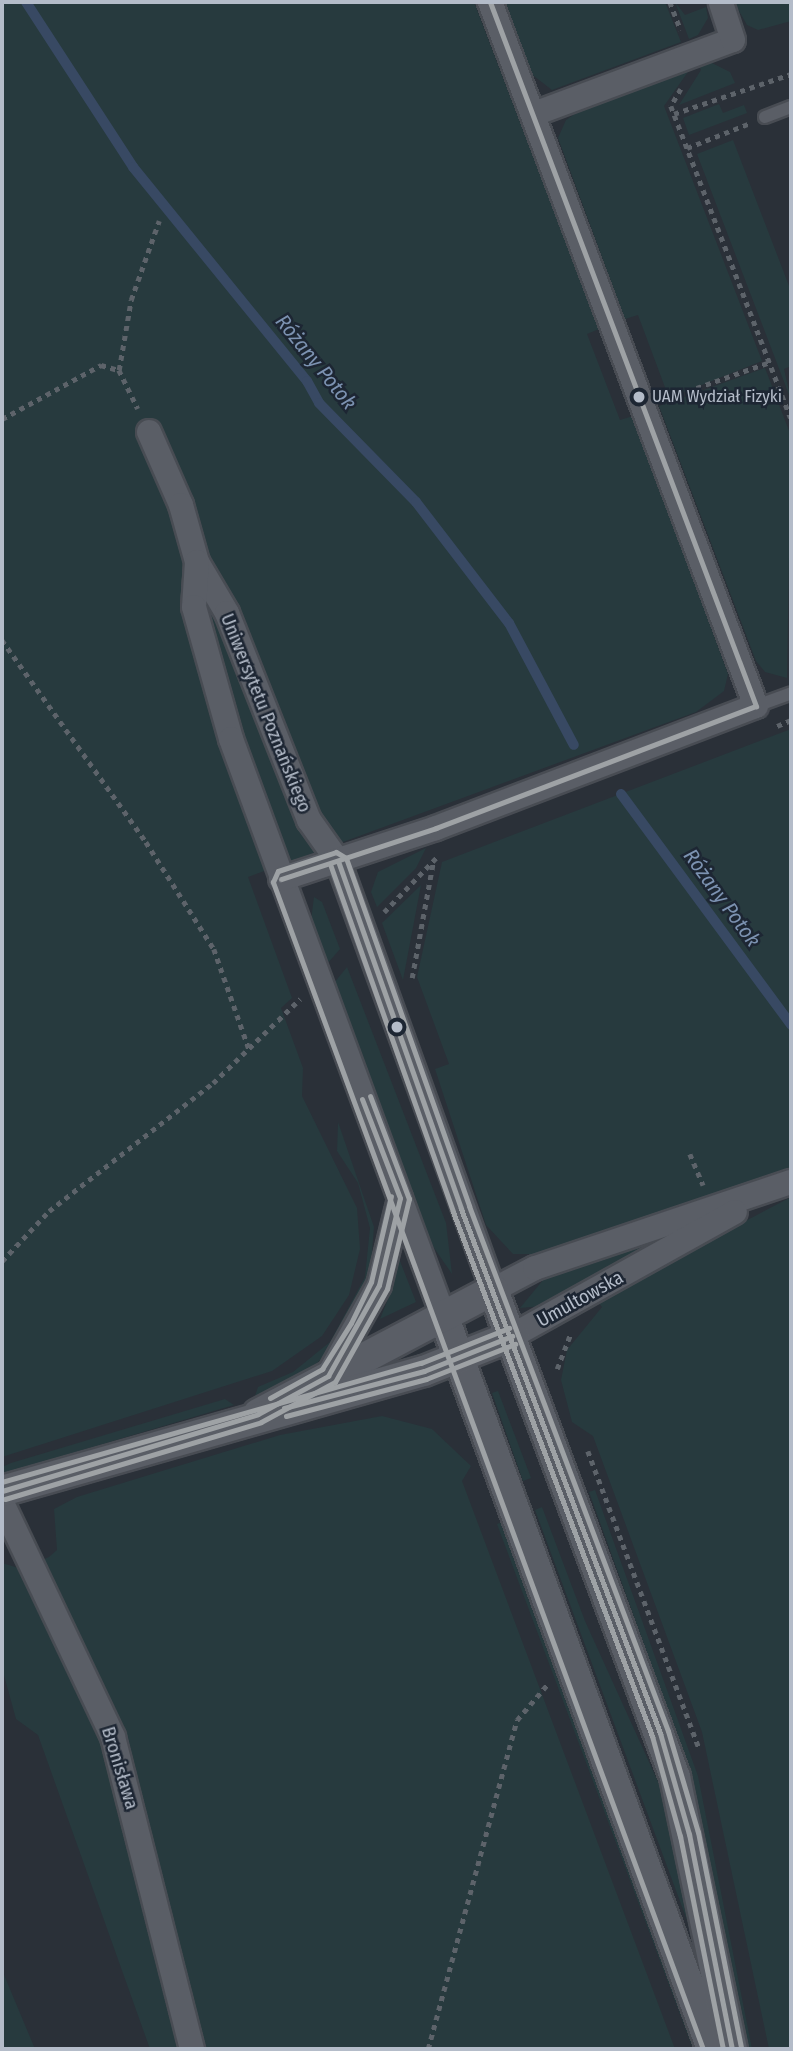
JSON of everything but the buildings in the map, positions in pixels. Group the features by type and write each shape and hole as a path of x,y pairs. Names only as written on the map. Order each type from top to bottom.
{"street":[{"path":"281,879 338,861 756,706 490,2"},
{"path":"534,114 733,40 722,2"},
{"name":"Uniwersytetu Poznańskiego","path":"149,432 181,505 197,562 227,613 309,820 338,861 493,1290 675,1777 732,2049"},
{"name":"Uniwersytetu Poznańskiego","path":"197,562 194,607 231,738 318,981 443,1315"},
{"name":"Umultowska","path":"258,1415 535,1268 780,1187"},
{"name":"Umultowska","path":"2,1491 459,1357 512,1336 780,1187"},
{"path":"328,1376 379,1286 400,1198"},
{"path":"443,1315 712,2049"},
{"name":"Bronisława","path":"2,1503 113,1737 192,2049"}],"lane":[{"path":"765,117 791,107"},
{"path":"756,706 791,693"}],"path":[{"path":"670,2 695,67 671,106 791,418"},
{"path":"674,114 791,74"},
{"path":"687,148 765,117"},
{"path":"149,432 119,370 131,300 159,221"},
{"path":"658,387 663,400 769,362"},
{"path":"2,419 101,365 119,370"},
{"path":"2,640 146,842 214,949 249,1049"},
{"path":"766,730 791,720"},
{"path":"364,933 433,862 450,851"},
{"path":"415,989 411,977 433,862"},
{"path":"2,1261 50,1211 249,1049 318,981"},
{"path":"556,1382 562,1349 581,1317 595,1306 587,1295"},
{"path":"584,1446 596,1468"},
{"path":"428,2049 517,1720 548,1684"}],"green space":[{"path":"2,2 474,2 599,329 587,334 620,420 633,416 728,674 724,691 696,712 248,877 292,998 281,1008 303,1068 302,1096 357,1208 360,1249 349,1295 322,1336 272,1371 2,1457"},
{"path":"503,2 665,2 681,42 552,90 530,73"},
{"path":"675,2 685,15 706,7 708,18 698,35 689,39"},
{"path":"734,2 791,2 791,21 758,30 747,25"},
{"path":"710,62 730,72 735,83 679,105 701,70 699,65"},
{"path":"690,69 664,106 762,361 669,398 638,315 625,319 558,138 566,120 576,113"},
{"path":"719,104 723,113 744,105 747,113 689,135 683,118"},
{"path":"733,140 791,291 791,366 784,369 791,400 697,154"},
{"path":"765,368 791,436 787,678 765,672 756,661 659,406"},
{"path":"791,729 791,1169 547,1254 513,1254 486,1225 435,1069 449,1064 417,977 442,862"},
{"path":"426,848 416,868 377,907 371,892 378,872"},
{"path":"421,885 403,980 382,923"},
{"path":"314,897 322,902 340,949 327,964 311,921"},
{"path":"347,967 446,1223 452,1274 432,1245 334,983"},
{"path":"338,1122 374,1227 370,1277 335,1344 317,1363 254,1399 258,1387 293,1372 330,1342 365,1277 370,1228 358,1183 337,1151"},
{"path":"791,1197 791,2049 769,2049 702,1732 593,1436 572,1422 561,1380 567,1350 602,1307 596,1300"},
{"path":"712,1214 542,1306 520,1308 543,1280"},
{"path":"398,1256 416,1302 380,1319 392,1289"},
{"path":"498,1391 531,1478 523,1481 492,1393"},
{"path":"225,1399 234,1405 2,1474 2,1467 11,1463"},
{"path":"382,1416 432,1429 471,1466 462,1481 675,2049 150,2049 38,1735 16,1719 2,1668 2,1563 22,1569 49,1557 57,1550 54,1509 77,1497 280,1435"},
{"path":"595,1490 698,1776 752,2049 746,2049 692,1777 589,1492"},
{"path":"542,1507 585,1621 664,1795 694,1939 535,1510"},
{"path":"503,1522 701,2049 693,2049 497,1524"},
{"path":"2,1970 35,2049 2,2049"}],"waterway":[{"name":"Różany Potok","path":"26,2 133,167 307,381 319,403 416,502 509,623 574,745"},
{"name":"Różany Potok","path":"621,794 791,1025"}],"transit line":[{"path":"490,2 756,706"},
{"path":"281,879 436,828 756,706"},
{"path":"703,2049 273,882 278,871 336,852 346,858 469,1206 668,1731 698,1832 741,2047"},
{"path":"338,861 461,1209 660,1733 689,1834 732,2049"},
{"path":"330,864 453,1212 652,1736 680,1836 723,2049"},
{"path":"5,1499 261,1422 335,1382 387,1289 409,1199 370,1096"},
{"path":"2,1491 258,1414 328,1376 379,1285 400,1198 362,1099"},
{"path":"270,1398 322,1369 351,1323 371,1282 391,1196"},
{"path":"2,1482 421,1363 509,1328"},
{"path":"284,1408 424,1371 512,1336"},
{"path":"286,1416 426,1379 515,1344"}],"place":[{"name":"UAM Wydział Fizyki","path":"639,397"}]}
